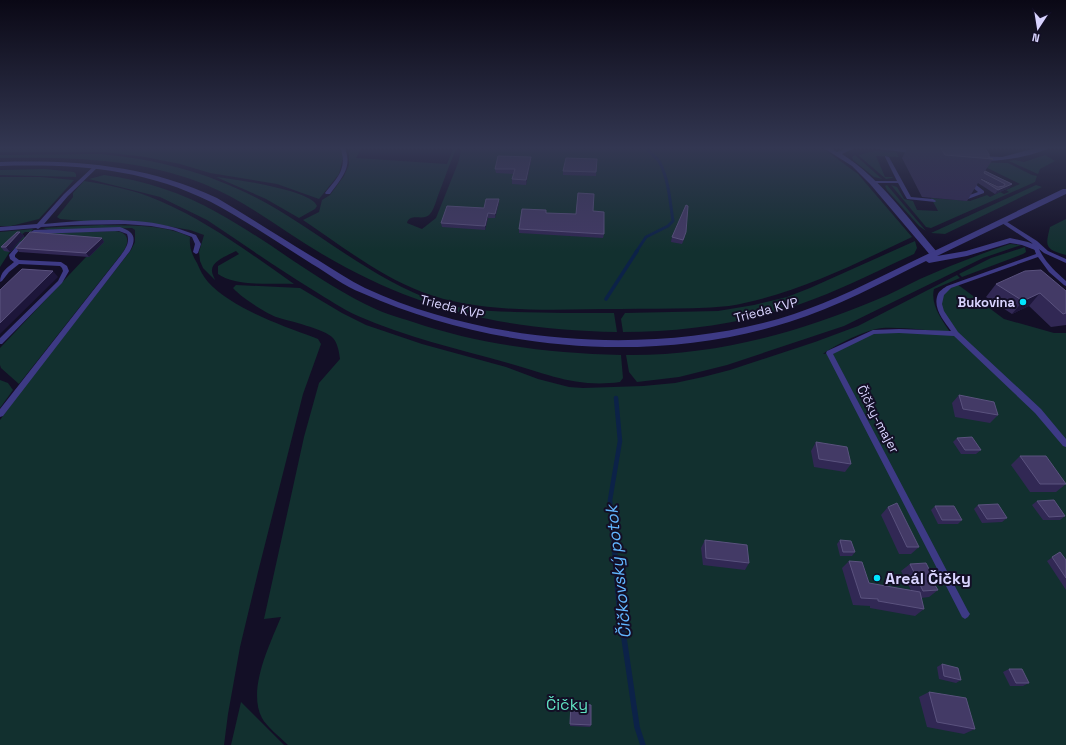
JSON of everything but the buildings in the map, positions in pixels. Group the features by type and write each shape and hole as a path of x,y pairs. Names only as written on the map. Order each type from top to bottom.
{"street":[{"name":"Trieda KVP","path":"170,182 205,196 232,211 335,275 362,290 401,307 472,327 506,333 574,341 639,343 704,337 742,331 774,323 830,304 917,261 1004,222 1066,191"},
{"path":"873,182 934,254"},
{"name":"Trieda KVP","path":"917,261 974,252 1004,241 1019,241 1036,248"}],"lane":[{"path":"0,342 65,276 65,267 61,264 18,262 12,258 12,255 66,195 80,182"},
{"path":"328,193 336,182"},
{"path":"873,182 900,182 909,198 933,201"},
{"path":"966,198 982,192 973,185 972,182"},
{"path":"0,229 112,222 153,225 174,229 194,236 198,244 196,252"},
{"path":"1004,222 1036,248 1066,284"},
{"path":"0,414 123,256 130,244 131,236 129,233 120,229 34,232"},
{"path":"1066,261 1036,248 944,290 941,294 939,304 943,314 956,334 1038,411 1066,444"},
{"path":"0,280 7,271 18,262"},
{"name":"Čičky-majer","path":"956,334 899,330 873,332 829,353 965,614"}],"green space":[{"path":"0,182 72,182 39,219 11,226 0,226"},
{"path":"83,182 88,182 113,186 151,197 178,209 213,229 294,284 244,283 218,274 218,266 239,254 236,251 214,264 212,271 215,280 203,268 200,261 199,252 204,235 190,230 161,225 60,219 57,217 73,197 73,193"},
{"path":"100,182 140,182 163,188 191,199 255,235 327,283 383,312 439,330 490,342 542,350 621,355 623,378 620,382 604,383 576,382 562,379 432,342 376,323 335,304 207,220 160,197"},
{"path":"198,182 220,182 266,203 397,285 437,302 475,310 539,313 614,313 617,332 538,327 464,314 429,303 393,290 358,274 307,245 235,199"},
{"path":"227,182 248,182 288,190 312,200 317,206 315,209 299,218 266,199"},
{"path":"263,182 333,182 319,199 277,184"},
{"path":"340,182 443,182 432,212 424,217 411,218 407,223 422,229 436,218 450,182 865,182 912,237 800,287 777,295 729,306 688,308 520,309 469,304 445,299 422,292 391,278 376,269 303,220 319,212 322,200 330,195"},
{"path":"1015,182 1035,182 931,228 926,227 891,185 897,187 904,199 913,201 917,210 938,211 931,198 970,201 987,195 990,197 1000,192 1004,194 1009,192 1006,190 1020,184"},
{"path":"887,185 926,231 919,226 887,190 885,186"},
{"path":"1036,185 1042,187 945,234 931,233"},
{"path":"1066,219 1066,255 1050,249 1047,239 1050,227"},
{"path":"102,225 158,228 190,237 191,251 200,271 208,282 218,291 243,308 318,339 321,344 303,394 258,572 240,647 224,745 0,745 0,420 131,250 135,242 135,230 132,228 49,230 43,228"},
{"path":"33,229 31,232 25,232 20,236 26,237 9,253 0,267 0,232"},
{"path":"115,231 126,235 127,245 123,252 19,384 1,368 0,348 86,257 89,257 35,237 45,233"},
{"path":"915,241 917,248 914,254 840,289 791,307 744,320 696,328 647,332 623,332 621,319 625,313 718,311 754,305 787,297"},
{"path":"1010,244 1021,245 983,258 844,326 727,365 679,377 637,382 629,372 626,355 690,352 753,341 784,333 882,298 942,269"},
{"path":"1025,247 1026,252 1023,254 962,277 959,274 991,258"},
{"name":"Čičky","path":"957,275 960,278 934,289 933,295 935,306 950,332 891,328 875,329 851,338 823,354 829,353 873,332 955,334 941,311 941,294 957,284 1004,319 1054,333 1066,333 1066,745 288,745 262,718 258,707 257,694 259,681 266,653 281,617 264,619 304,437 319,383 340,359 336,343 329,335 315,328 276,317 265,312 237,292 233,288 236,285 300,288 342,313 366,325 422,344 506,367 538,379 569,387 583,388 643,386 675,383 730,370 858,326"},
{"path":"0,380 8,383 13,390 0,408"},
{"path":"241,702 284,745 231,745"}],"waterway":[{"name":"Čičkovský potok","path":"636,252 646,237 668,226 673,221 666,182"},
{"name":"Čičkovský potok","path":"606,299 637,251"},
{"name":"Čičkovský potok","path":"614,544 610,500 620,441 616,398"},
{"name":"Čičkovský potok","path":"614,543 619,604 637,727 643,745"}],"place":[{"name":"Bukovina","path":"1023,302"},
{"name":"Areál Čičky","path":"877,578"}]}
